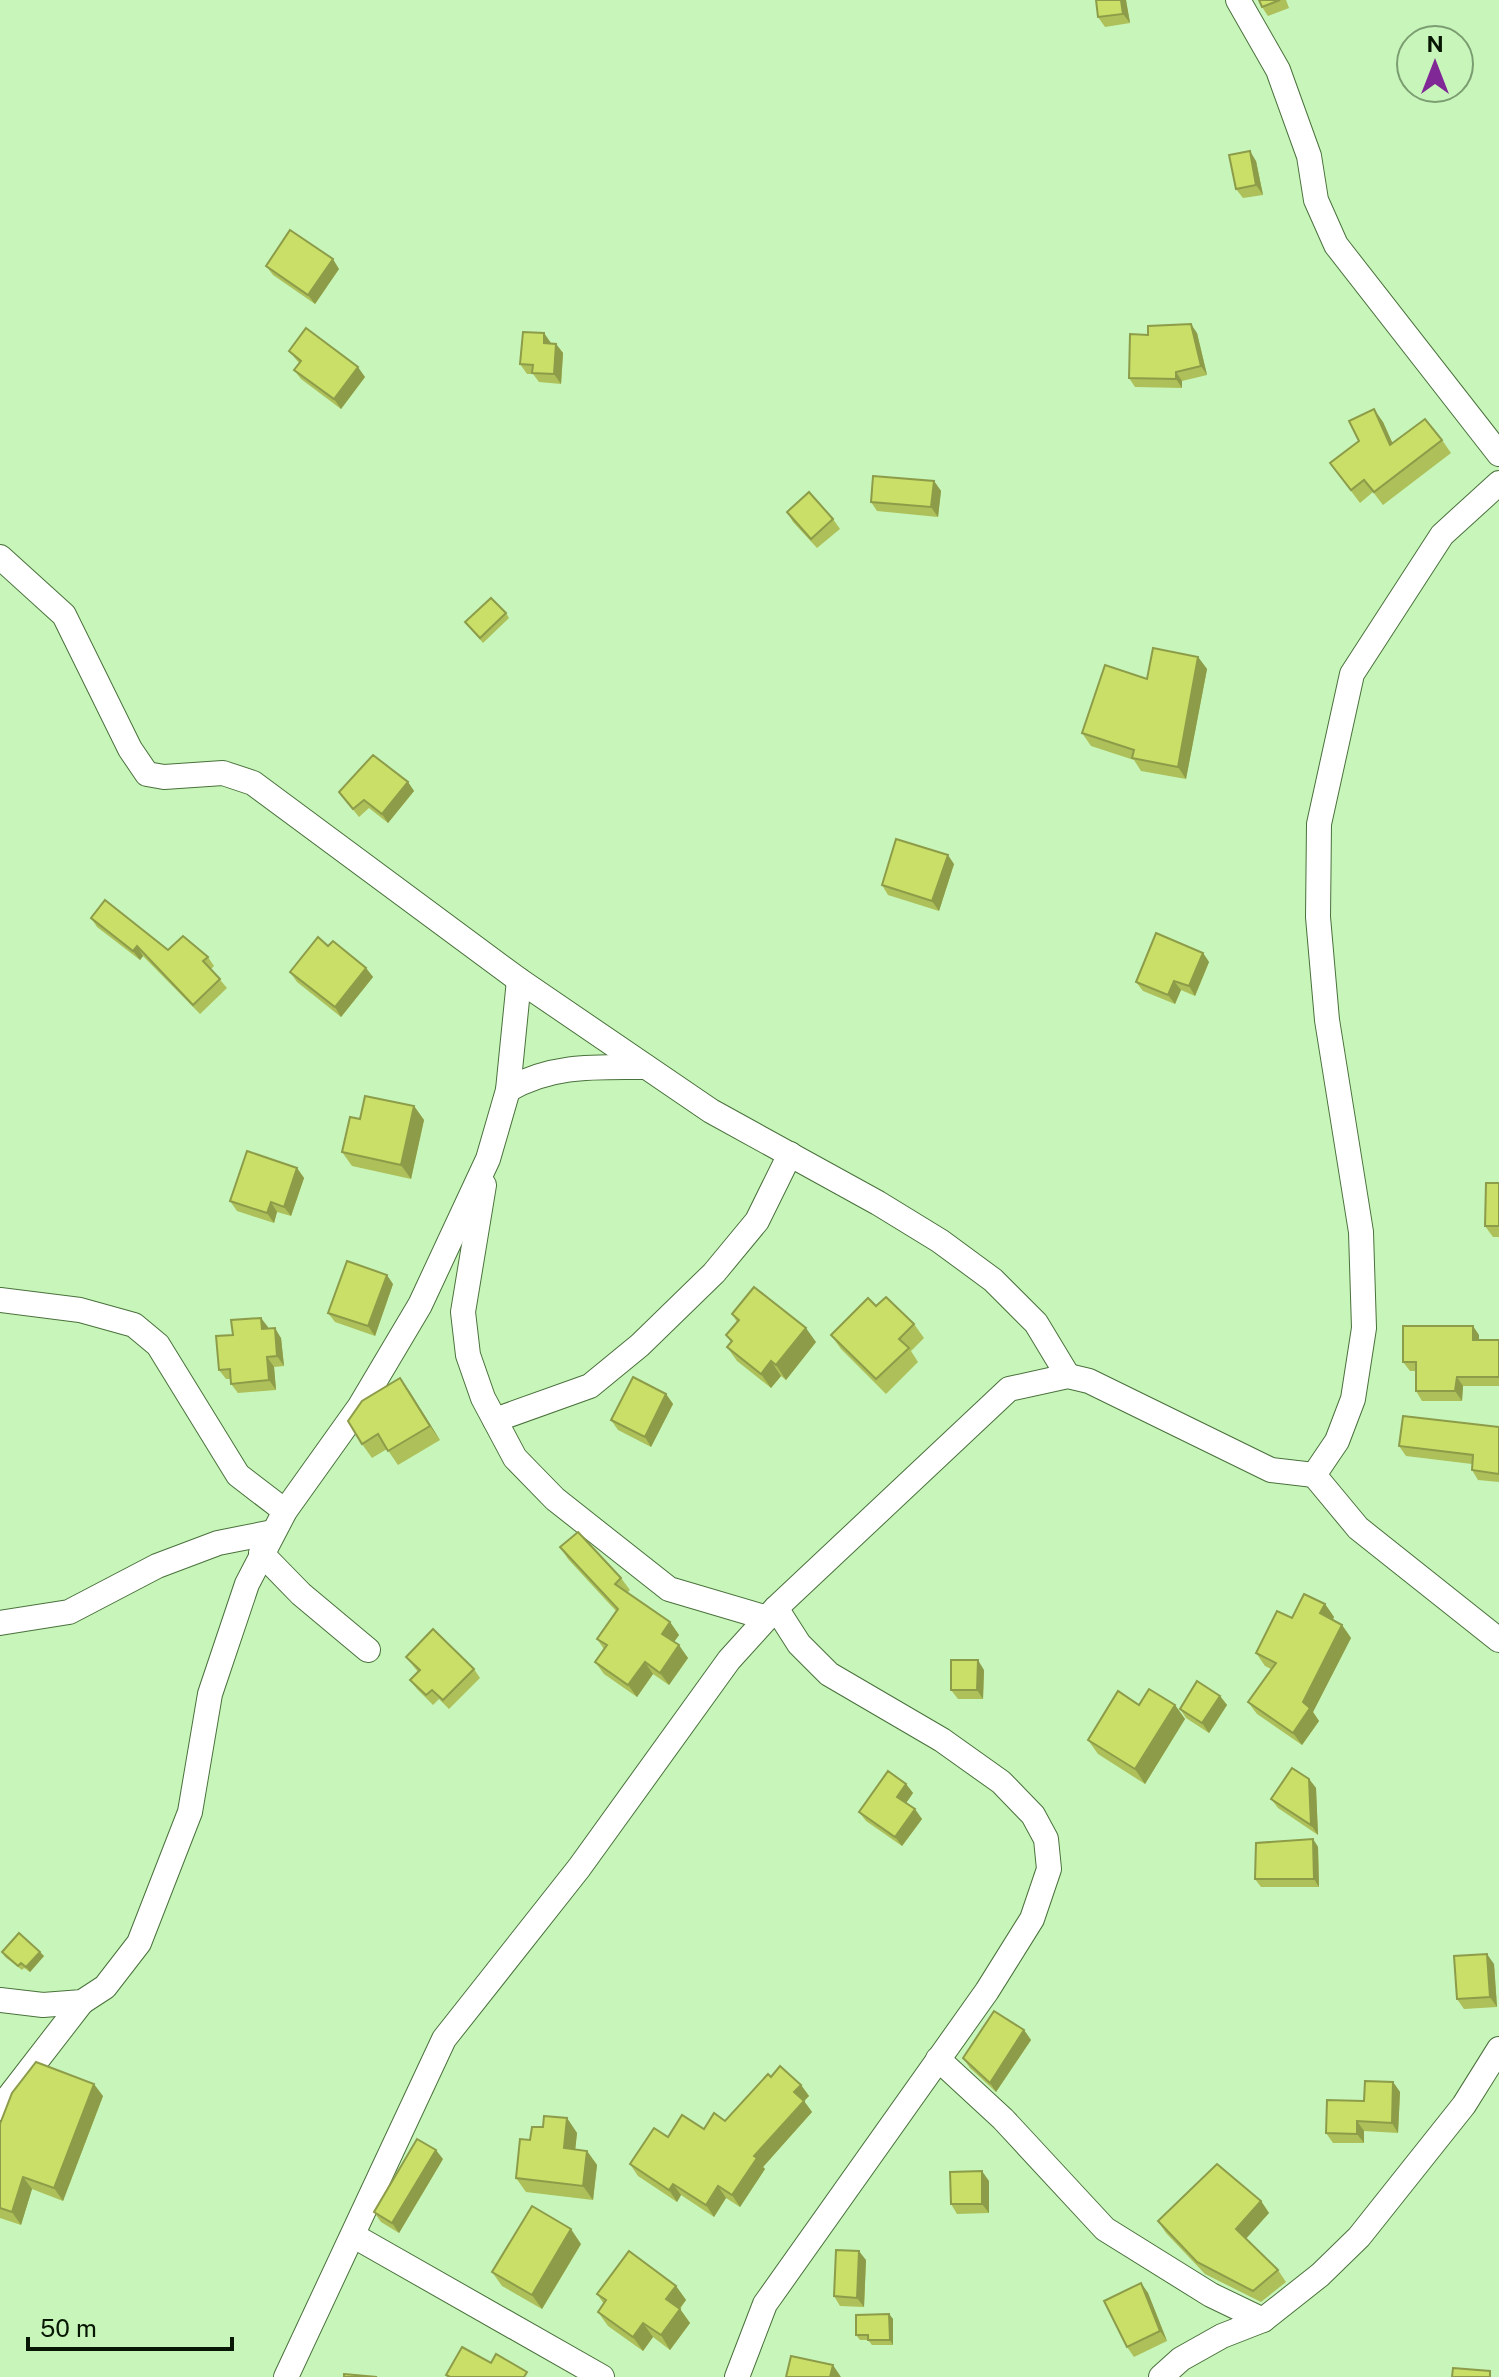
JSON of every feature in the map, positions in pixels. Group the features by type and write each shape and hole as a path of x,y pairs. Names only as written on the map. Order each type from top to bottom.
{"street":[{"path":"1238,0 1278,70 1309,156 1316,200 1336,245 1499,454"},
{"path":"1314,1475 1337,1441 1353,1399 1364,1328 1361,1232 1325,1005 1318,917 1319,824 1352,674 1442,535 1499,483"},
{"path":"0,557 64,615 130,749 147,774 164,777 223,773 253,783 519,980 711,1111 903,1218 993,1280 1036,1323 1068,1376"},
{"path":"519,980 508,1090 488,1159 463,1312 468,1355 483,1398 515,1458 555,1499 669,1589 771,1613 829,1674 942,1740 1001,1782 1033,1815 1046,1839 1049,1869 1032,1919 938,2059 765,2304 737,2377"},
{"path":"508,1090 528,1078 556,1070 646,1067"},
{"path":"495,1420 590,1386 640,1345 714,1273 757,1221 790,1154"},
{"path":"0,2108 82,2002 105,1987 139,1943 190,1812 210,1694 267,1543 285,1511 360,1406 420,1305 488,1159"},
{"path":"0,1300 80,1310 134,1325 158,1345 238,1475 285,1511"},
{"path":"286,2377 444,2039 579,1868 729,1660 771,1613 1009,1389 1068,1376 1089,1381 1271,1470 1314,1475 1358,1528 1499,1640"},
{"path":"0,1623 69,1612 157,1566 218,1543 267,1543"},
{"path":"267,1543 301,1594 368,1650"},
{"path":"0,2000 43,2005 82,2002"},
{"path":"1161,2377 1181,2359 1222,2336 1263,2320 1320,2275 1359,2237 1464,2105 1499,2049"},
{"path":"938,2059 1003,2119 1105,2229 1211,2295 1263,2320"},
{"path":"354,2236 596,2376"}],"building":[{"path":"1096,0 1121,0 1123,14 1098,17"},
{"path":"1259,0 1280,0 1262,7"},
{"path":"1250,151 1256,185 1236,189 1229,155"},
{"path":"290,230 333,259 308,295 266,266"},
{"path":"1191,324 1201,366 1176,372 1176,379 1129,378 1130,334 1148,335 1148,326"},
{"path":"306,328 358,367 334,399 294,370 301,361 289,351"},
{"path":"523,332 544,333 544,343 556,344 554,374 532,373 533,365 520,364"},
{"path":"1374,409 1390,445 1425,419 1442,440 1374,492 1364,480 1351,490 1330,463 1359,441 1349,421"},
{"path":"873,476 934,481 931,507 871,502"},
{"path":"809,492 833,519 811,539 787,512"},
{"path":"491,598 506,613 480,638 465,622"},
{"path":"1153,648 1198,657 1178,767 1132,758 1134,750 1082,733 1105,665 1147,679"},
{"path":"373,755 408,782 382,814 364,800 353,809 339,792"},
{"path":"896,839 948,855 932,901 882,885"},
{"path":"105,900 168,950 183,936 208,957 203,961 220,979 193,1005 137,946 133,951 91,918"},
{"path":"1156,933 1203,953 1189,986 1174,981 1168,995 1136,982"},
{"path":"318,937 328,946 333,941 366,968 335,1007 290,972"},
{"path":"365,1096 414,1106 401,1165 342,1152 350,1117 360,1119"},
{"path":"247,1151 297,1168 284,1207 271,1202 267,1213 230,1201"},
{"path":"1486,1183 1499,1183 1499,1226 1485,1226"},
{"path":"347,1261 387,1275 368,1326 328,1313"},
{"path":"754,1287 806,1328 776,1365 771,1361 761,1374 727,1347 732,1341 726,1335 739,1320 732,1314"},
{"path":"886,1297 914,1324 899,1339 909,1348 876,1379 831,1335 868,1298 876,1306"},
{"path":"261,1318 262,1329 275,1328 277,1356 267,1357 269,1380 231,1384 230,1369 219,1370 216,1336 233,1335 231,1320"},
{"path":"1403,1326 1473,1326 1473,1340 1499,1340 1499,1377 1457,1377 1455,1391 1416,1391 1416,1362 1403,1362"},
{"path":"633,1377 666,1394 645,1437 611,1420"},
{"path":"400,1378 430,1426 388,1451 378,1434 362,1444 348,1421 362,1401"},
{"path":"1403,1416 1499,1427 1499,1474 1472,1470 1473,1455 1399,1446"},
{"path":"578,1532 621,1578 615,1584 670,1622 662,1634 679,1645 660,1673 645,1662 628,1685 595,1662 607,1645 597,1639 618,1609 560,1547"},
{"path":"1304,1594 1325,1604 1320,1613 1342,1625 1303,1702 1310,1708 1293,1733 1248,1702 1276,1663 1256,1653 1277,1611 1292,1618"},
{"path":"433,1629 474,1669 443,1700 432,1690 426,1695 410,1680 420,1670 406,1657"},
{"path":"951,1660 978,1660 977,1690 951,1690"},
{"path":"1197,1681 1220,1696 1202,1723 1180,1709"},
{"path":"1149,1689 1175,1705 1135,1769 1088,1740 1118,1691 1139,1705"},
{"path":"1292,1768 1309,1779 1311,1825 1271,1799"},
{"path":"888,1771 906,1784 897,1797 915,1809 895,1837 859,1812"},
{"path":"1313,1839 1314,1879 1255,1879 1256,1843"},
{"path":"19,1933 40,1952 26,1967 21,1963 18,1966 2,1952"},
{"path":"1487,1954 1490,1997 1457,1999 1454,1956"},
{"path":"994,2011 1024,2030 990,2083 963,2058"},
{"path":"36,2062 94,2084 54,2188 23,2177 12,2212 0,2208 0,2124 12,2093"},
{"path":"780,2066 801,2085 794,2092 804,2101 754,2156 757,2158 732,2195 718,2186 706,2205 673,2184 669,2190 630,2164 654,2128 668,2137 682,2115 704,2129 714,2113 725,2121 768,2074 771,2077"},
{"path":"1365,2081 1393,2082 1392,2123 1357,2121 1357,2134 1326,2133 1327,2100 1364,2101"},
{"path":"544,2116 567,2118 564,2148 587,2151 583,2186 516,2178 520,2139 530,2140 532,2127 543,2127"},
{"path":"417,2139 436,2150 392,2223 374,2212"},
{"path":"1217,2164 1261,2201 1236,2229 1278,2270 1253,2291 1197,2262 1158,2221"},
{"path":"982,2171 982,2204 951,2204 950,2172"},
{"path":"532,2206 571,2229 532,2295 492,2272"},
{"path":"836,2250 859,2251 857,2298 834,2296"},
{"path":"629,2251 676,2286 666,2299 680,2309 661,2335 643,2323 633,2337 598,2312 606,2300 597,2294"},
{"path":"1141,2283 1160,2331 1127,2347 1104,2301"},
{"path":"889,2314 890,2340 868,2340 868,2335 856,2335 856,2315"},
{"path":"462,2347 491,2363 496,2354 527,2372 524,2377 450,2377 446,2375"},
{"path":"791,2356 833,2365 830,2377 786,2377"},
{"path":"1453,2368 1490,2371 1490,2377 1452,2377"},
{"path":"344,2374 377,2377 344,2377"}]}
